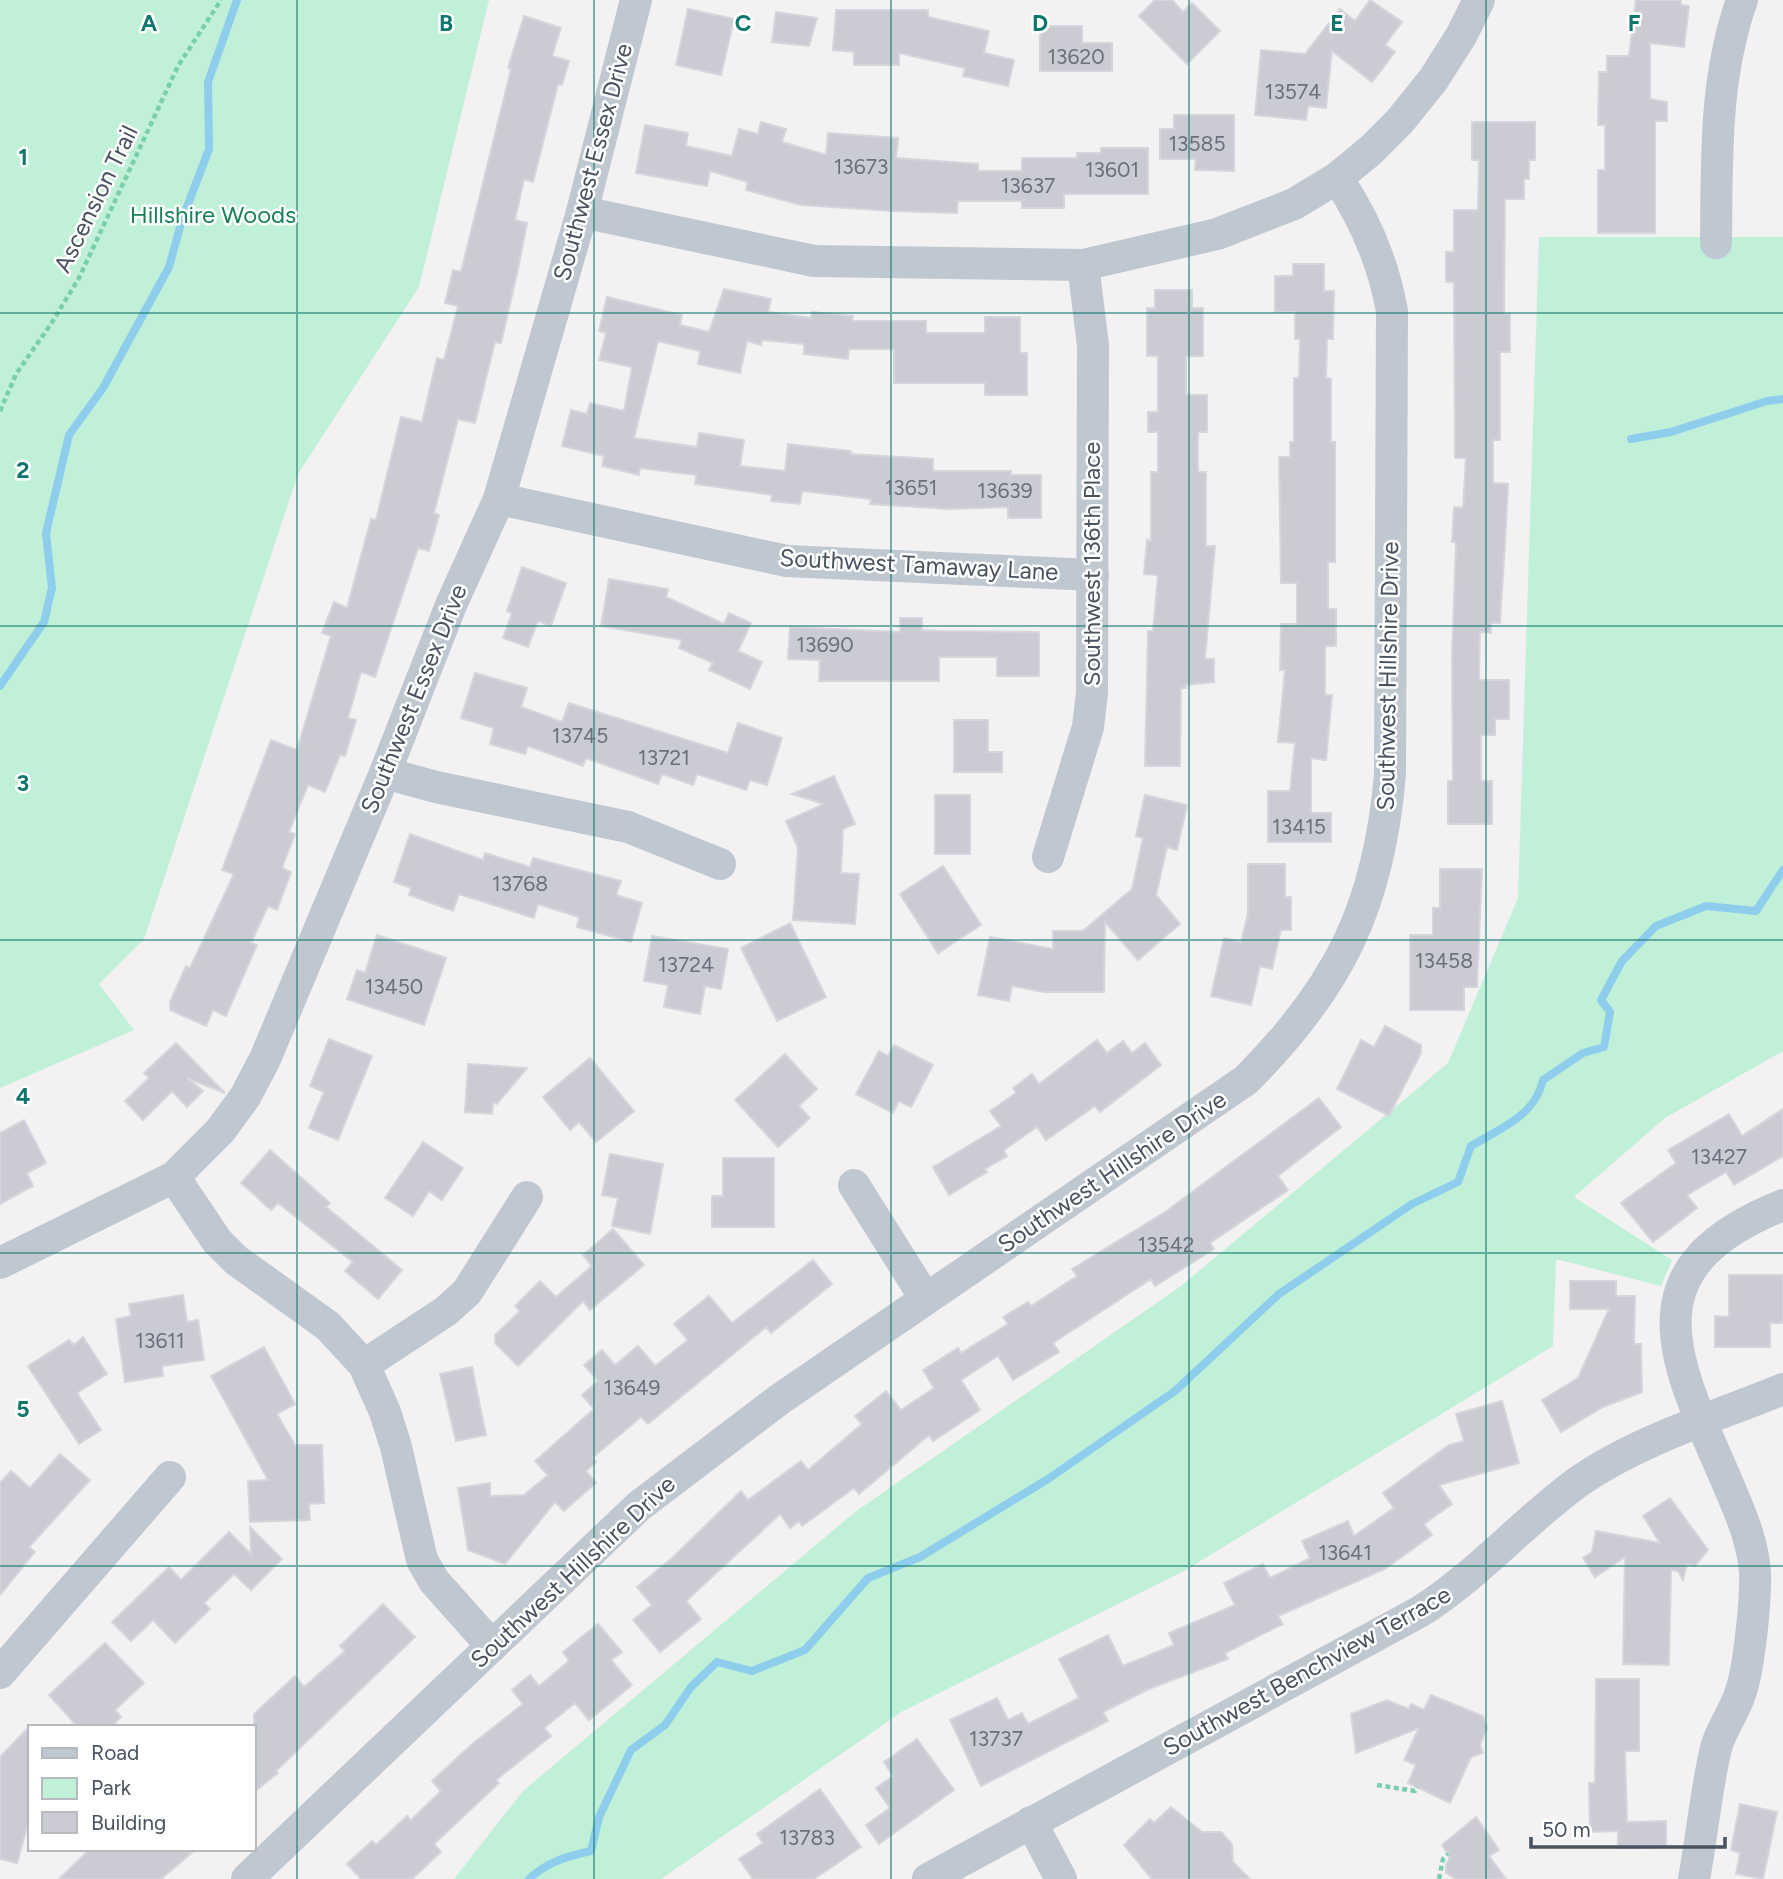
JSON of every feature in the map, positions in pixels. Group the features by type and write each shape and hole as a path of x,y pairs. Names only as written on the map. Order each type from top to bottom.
{"street":[{"name":"Southwest Essex Drive","path":"0,1263 174,1177 220,1131 245,1097 265,1059 385,773 450,606 499,499 582,212 636,0"},
{"path":"582,212 814,261 1083,265 1217,234 1256,222 1294,204 1337,178 1400,121 1433,80 1461,36 1479,0"},
{"path":"1716,243 1718,111 1725,60 1742,0"},
{"name":"Southwest Hillshire Drive","path":"247,1879 639,1506 780,1399 1246,1080 1284,1042 1318,998 1355,931 1368,898 1386,820 1390,774 1392,311 1377,251 1360,212 1337,178"},
{"name":"Southwest 136th Place","path":"1048,857 1088,727 1092,693 1093,345 1083,265"},
{"name":"Southwest Tamaway Lane","path":"499,499 787,561 1093,575"},
{"path":"385,773 436,788 628,827 720,864"},
{"path":"174,1177 217,1241 236,1259 328,1326 364,1365 393,1435 422,1560 434,1581 492,1646"},
{"path":"855,1185 925,1298"},
{"path":"364,1365 446,1311 467,1292 527,1197"},
{"path":"1694,1879 1716,1747 1741,1693 1754,1602 1753,1553 1744,1521 1701,1422 1677,1354 1673,1325 1679,1296 1690,1269 1711,1244 1730,1228 1783,1205"},
{"name":"Southwest Benchview Terrace","path":"929,1879 1421,1611 1480,1569 1578,1482 1615,1460 1783,1389"},
{"path":"0,1673 170,1477"},
{"path":"1031,1822 1061,1879"}],"path":[{"name":"Ascension Trail","path":"0,411 16,374 79,278 178,66 221,0"},
{"path":"1377,1785 1415,1791 1417,1787"},
{"path":"1439,1879 1443,1858 1448,1854"}],"green space":[{"name":"Hillshire Woods","path":"0,0 489,0 419,287 298,474 144,939 99,984 134,1030 0,1088"},
{"path":"1539,237 1783,237 1783,1051 1665,1118 1574,1197 1672,1260 1661,1286 1556,1259 1553,1346 1184,1571 903,1711 661,1879 454,1879 523,1791 855,1512 1181,1286 1448,1063 1518,898"}],"building":[{"path":"1155,0 1172,0 1183,12 1192,3 1220,31 1187,64 1139,16"},
{"path":"1370,0 1402,22 1385,45 1395,52 1372,82 1332,51 1326,108 1308,106 1306,120 1255,115 1261,50 1305,54 1340,9 1355,21"},
{"path":"1636,0 1681,0 1681,5 1689,6 1684,47 1650,43 1650,99 1667,102 1667,121 1655,121 1655,233 1598,233 1598,170 1605,170 1605,125 1598,125 1599,72 1607,72 1607,56 1629,56"},
{"path":"688,9 734,19 721,75 676,65"},
{"path":"836,10 928,10 928,17 989,31 984,53 1014,60 1008,86 963,76 965,68 899,53 899,65 854,65 854,52 833,50"},
{"path":"776,12 817,18 809,46 772,42"},
{"path":"524,16 561,28 552,56 569,61 562,85 558,84 533,182 524,179 515,220 527,223 501,343 495,342 475,423 458,419 434,513 439,515 429,551 418,548 375,677 361,672 348,718 356,720 345,756 340,755 325,792 308,785 289,832 295,834 282,868 291,872 277,910 268,906 251,943 257,945 226,1016 213,1010 206,1026 170,1010 170,1002 186,966 190,968 234,874 222,870 271,740 297,750 331,636 322,633 334,602 347,608 371,519 376,520 401,417 422,422 437,358 444,360 458,306 445,303 453,270 461,272 511,69 508,68"},
{"path":"1040,26 1082,26 1082,43 1112,43 1112,71 1040,71"},
{"path":"1174,115 1234,115 1234,171 1195,170 1196,159 1160,159 1160,129 1174,129"},
{"path":"761,122 786,129 782,142 826,155 828,133 898,138 896,158 978,164 978,171 1022,171 1022,158 1077,158 1077,153 1101,153 1101,148 1148,148 1148,194 1064,194 1064,208 1022,208 1022,201 958,201 957,213 893,211 801,205 746,190 748,182 710,171 707,186 636,173 645,125 688,133 686,146 732,156 739,129 758,134"},
{"path":"1472,122 1535,122 1535,160 1529,160 1529,179 1524,179 1524,199 1505,199 1504,314 1510,314 1510,352 1500,352 1500,440 1493,440 1493,483 1508,484 1505,543 1500,623 1491,623 1491,633 1480,632 1479,680 1509,680 1509,719 1495,719 1495,735 1481,735 1481,781 1492,781 1492,824 1448,824 1448,781 1453,781 1452,657 1456,542 1452,542 1454,507 1463,508 1466,458 1455,458 1454,282 1446,282 1446,252 1454,252 1454,210 1478,210 1479,160 1472,160"},
{"path":"1293,264 1324,264 1324,291 1334,291 1333,339 1327,339 1326,378 1331,379 1331,442 1335,442 1335,562 1328,562 1328,609 1336,609 1336,646 1325,646 1325,695 1332,695 1326,760 1311,758 1311,813 1331,813 1331,842 1268,842 1268,791 1290,791 1295,743 1278,742 1285,670 1280,670 1281,624 1297,624 1297,583 1281,583 1279,457 1290,457 1290,442 1294,442 1294,378 1299,378 1300,339 1295,339 1295,312 1275,312 1275,276 1293,276"},
{"path":"724,289 771,299 768,312 811,318 812,312 853,316 852,321 926,321 926,333 985,333 985,317 1020,317 1020,353 1027,353 1027,395 985,395 985,383 894,383 894,349 849,349 848,359 804,354 804,344 762,340 761,345 747,341 740,373 698,364 700,351 658,341 634,438 697,447 699,433 744,440 740,466 785,471 788,444 851,451 850,454 933,459 933,471 1011,471 1011,475 1041,475 1041,518 1008,518 1008,507 949,509 870,504 871,499 802,491 800,504 771,501 772,495 695,484 696,475 640,468 639,475 602,466 604,456 562,446 571,410 587,414 590,403 624,411 632,367 599,360 606,333 599,331 607,297 682,315 680,325 709,332"},
{"path":"1155,290 1192,290 1192,308 1203,308 1203,356 1186,356 1186,395 1207,395 1207,432 1198,432 1198,472 1206,472 1206,546 1215,546 1205,659 1214,659 1214,682 1181,688 1180,766 1145,766 1148,631 1153,631 1158,575 1144,574 1147,540 1151,541 1151,472 1158,472 1158,432 1148,432 1148,412 1158,412 1158,356 1147,356 1147,308 1155,308"},
{"path":"522,567 566,583 551,626 538,621 528,647 503,638 512,613 507,611"},
{"path":"609,579 668,589 666,597 724,624 729,613 751,623 738,651 762,662 750,689 709,670 713,663 679,648 682,640 601,626"},
{"path":"900,618 922,618 922,630 1039,632 1039,676 997,676 997,657 939,657 939,681 819,681 820,660 788,659 790,627 900,632"},
{"path":"475,673 527,688 521,707 562,722 569,703 728,753 738,723 782,738 767,785 750,780 746,790 697,774 693,785 662,774 658,784 586,758 583,766 528,746 525,754 490,744 494,728 461,718"},
{"path":"954,720 988,720 988,752 1002,752 1002,772 954,772"},
{"path":"834,776 855,824 843,829 841,873 859,874 855,924 793,920 798,848 786,821 824,804 792,794"},
{"path":"935,795 970,795 970,854 935,854"},
{"path":"1145,795 1187,805 1177,850 1167,847 1156,895 1180,924 1138,960 1105,922 1104,992 1044,992 1012,986 1009,1001 978,995 990,937 1053,949 1053,931 1083,931 1132,889 1143,838 1136,836"},
{"path":"410,834 483,860 485,853 530,867 533,858 621,881 616,895 642,903 631,942 577,927 579,917 538,904 534,918 459,894 453,911 409,895 411,888 394,882"},
{"path":"1248,864 1285,864 1285,897 1291,897 1291,930 1281,930 1272,969 1260,966 1251,1005 1211,996 1224,938 1241,942 1248,913"},
{"path":"943,866 981,925 938,953 900,894"},
{"path":"1440,869 1482,869 1477,987 1464,987 1464,1010 1410,1010 1410,935 1433,935 1433,908 1440,908"},
{"path":"790,923 826,997 777,1021 741,948"},
{"path":"377,935 446,958 424,1025 347,999 357,970 365,973"},
{"path":"652,936 728,949 721,989 705,986 700,1014 664,1007 668,985 644,981"},
{"path":"1385,1026 1421,1045 1421,1053 1389,1116 1337,1089 1361,1040 1374,1047"},
{"path":"329,1039 372,1056 338,1140 309,1128 324,1092 310,1086"},
{"path":"1097,1040 1107,1053 1123,1041 1132,1053 1145,1043 1161,1065 1100,1112 1095,1106 1046,1140 1037,1127 1004,1150 1007,1156 985,1169 987,1172 949,1195 933,1167 1001,1126 990,1111 1016,1093 1013,1088 1032,1074 1039,1084"},
{"path":"176,1043 225,1093 187,1078 203,1091 187,1107 172,1091 143,1120 125,1101 149,1078 144,1073"},
{"path":"894,1045 933,1065 911,1107 899,1101 893,1113 856,1094 879,1051 888,1056"},
{"path":"785,1054 817,1089 799,1106 810,1118 778,1147 735,1100"},
{"path":"590,1058 634,1111 596,1142 579,1122 570,1130 543,1097"},
{"path":"468,1064 527,1068 497,1104 493,1103 492,1114 465,1112"},
{"path":"1319,1098 1341,1127 1278,1176 1288,1190 1210,1243 1214,1249 1155,1286 1151,1279 1053,1343 1059,1352 1013,1380 998,1356 961,1380 980,1410 933,1441 929,1435 859,1494 854,1488 802,1526 799,1521 790,1528 780,1514 686,1601 701,1619 660,1652 633,1620 652,1605 637,1587 672,1558 741,1491 748,1500 801,1461 808,1470 862,1424 855,1416 886,1391 901,1410 934,1388 923,1370 958,1348 961,1353 1008,1324 1003,1317 1028,1302 1031,1306 1077,1276 1072,1269 1165,1212"},
{"path":"1783,1109 1783,1156 1734,1185 1726,1172 1687,1195 1697,1208 1653,1242 1621,1203 1676,1163 1668,1150 1729,1114 1742,1136"},
{"path":"24,1120 46,1163 27,1173 33,1186 0,1204 0,1133"},
{"path":"423,1142 463,1168 442,1200 429,1191 413,1216 385,1198"},
{"path":"270,1150 330,1203 326,1207 402,1270 378,1299 345,1271 353,1262 278,1203 271,1210 241,1183"},
{"path":"610,1154 663,1164 650,1234 612,1226 618,1198 602,1195"},
{"path":"723,1158 774,1158 774,1227 712,1227 712,1196 723,1196"},
{"path":"613,1229 644,1265 590,1310 583,1301 518,1366 495,1343 495,1335 520,1311 515,1306 540,1281 556,1297 592,1266 583,1255"},
{"path":"813,1260 832,1284 771,1333 766,1327 648,1424 641,1417 592,1458 596,1462 586,1471 596,1483 564,1511 555,1502 505,1564 468,1550 458,1488 490,1483 490,1496 524,1495 548,1475 535,1461 594,1409 582,1395 598,1381 584,1365 602,1350 615,1365 638,1346 655,1366 688,1340 674,1324 709,1296 732,1323"},
{"path":"1729,1275 1783,1275 1783,1323 1770,1323 1770,1347 1715,1347 1715,1316 1729,1317"},
{"path":"1570,1281 1616,1281 1616,1296 1635,1296 1634,1344 1641,1344 1642,1392 1603,1407 1561,1432 1542,1400 1578,1378 1609,1309 1570,1309"},
{"path":"183,1295 187,1322 198,1320 204,1360 162,1366 163,1376 125,1382 116,1319 131,1316 129,1304"},
{"path":"83,1337 107,1374 77,1393 101,1430 79,1444 28,1366 69,1340 74,1345"},
{"path":"264,1347 295,1404 277,1414 295,1445 322,1445 324,1503 309,1504 310,1520 250,1522 248,1481 268,1480 211,1376"},
{"path":"472,1367 486,1435 456,1441 440,1374"},
{"path":"1502,1401 1519,1463 1439,1485 1452,1504 1424,1524 1432,1535 1385,1569 1278,1616 1283,1624 1225,1653 1228,1659 1149,1689 1103,1712 1108,1721 981,1786 950,1720 997,1698 1008,1720 1022,1713 1028,1724 1079,1698 1059,1659 1108,1635 1123,1666 1174,1645 1169,1633 1235,1605 1224,1583 1263,1564 1270,1578 1310,1558 1302,1541 1348,1521 1354,1536 1394,1508 1383,1493 1449,1445 1464,1441 1456,1414"},
{"path":"60,1454 90,1480 29,1547 35,1552 0,1595 0,1483 11,1471 30,1488"},
{"path":"1670,1498 1708,1550 1695,1566 1687,1564 1683,1580 1678,1571 1671,1570 1669,1665 1623,1664 1625,1557 1595,1577 1583,1558 1592,1552 1596,1531 1660,1543 1643,1516"},
{"path":"250,1527 282,1559 251,1590 234,1574 204,1603 210,1609 175,1643 153,1620 131,1641 112,1622 169,1567 181,1580 229,1532 251,1554"},
{"path":"383,1604 415,1637 276,1771 278,1773 256,1790 254,1714 295,1676 304,1687 345,1651 340,1646"},
{"path":"598,1624 622,1652 611,1660 632,1685 589,1720 575,1703 544,1728 551,1736 496,1780 499,1783 434,1844 441,1852 412,1879 361,1879 347,1864 372,1841 376,1845 407,1816 411,1820 441,1791 432,1781 471,1745 523,1704 512,1690 530,1675 539,1686 569,1661 563,1652"},
{"path":"105,1643 144,1683 115,1710 121,1717 113,1725 76,1725 49,1695"},
{"path":"1596,1679 1639,1679 1639,1751 1625,1751 1627,1822 1666,1821 1666,1847 1618,1848 1618,1831 1590,1832 1589,1783 1595,1783"},
{"path":"1431,1695 1483,1716 1487,1728 1480,1745 1483,1753 1471,1757 1450,1803 1408,1783 1416,1765 1404,1760 1419,1728 1356,1753 1351,1714 1387,1700 1409,1709 1411,1704 1424,1710"},
{"path":"28,1728 28,1824 17,1863 0,1859 0,1757"},
{"path":"917,1739 954,1790 879,1844 866,1825 890,1808 876,1788 893,1776 884,1762"},
{"path":"820,1789 861,1847 814,1879 753,1879 739,1859 763,1843 757,1834"},
{"path":"1740,1804 1777,1812 1763,1879 1736,1874 1740,1853 1731,1850"},
{"path":"1171,1807 1202,1832 1221,1832 1232,1844 1233,1862 1250,1879 1152,1879 1124,1845 1150,1819 1154,1823"},
{"path":"1476,1817 1499,1850 1489,1856 1506,1879 1456,1879 1446,1873 1450,1857 1442,1845"},
{"path":"88,1851 194,1851 161,1879 59,1879"}],"waterway":[{"path":"0,686 44,622 52,588 46,533 69,435 103,388 169,267 182,220 209,149 208,82 237,0"},
{"path":"1631,439 1671,432 1767,401 1783,399"},
{"path":"529,1879 558,1861 591,1851 599,1817 631,1750 665,1725 691,1687 717,1662 752,1671 805,1650 868,1578 920,1557 1048,1479 1175,1391 1279,1294 1412,1204 1458,1182 1471,1146 1525,1112 1533,1103 1543,1080 1583,1053 1604,1047 1610,1012 1601,1000 1622,961 1656,926 1706,906 1756,911 1783,870"}]}
